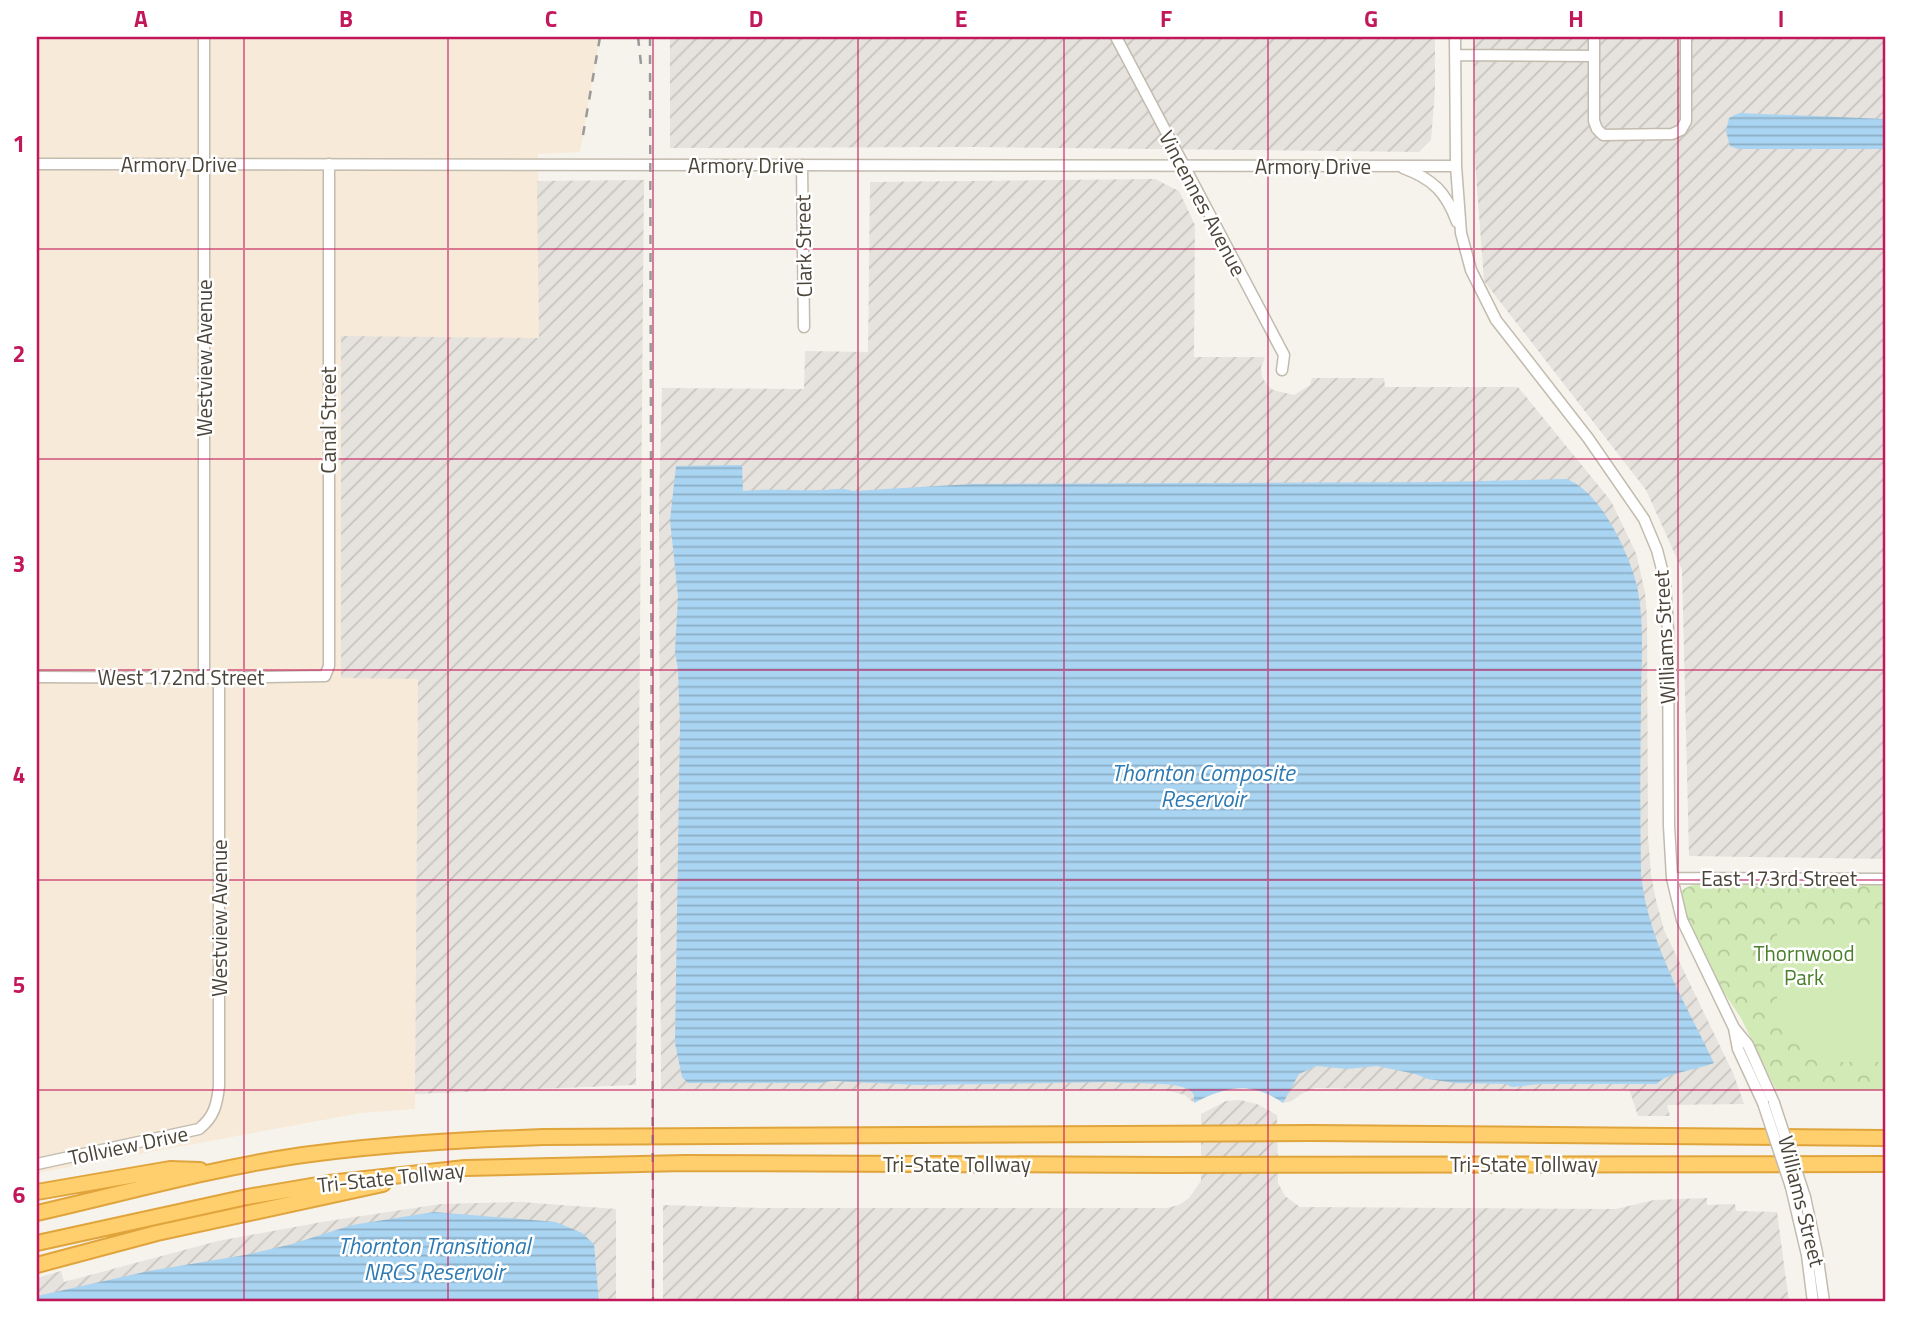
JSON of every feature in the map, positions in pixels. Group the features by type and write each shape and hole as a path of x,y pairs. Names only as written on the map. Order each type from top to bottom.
{"highway":[{"name":"Tri-State Tollway","path":"37,1213 222,1170 301,1156 378,1146 484,1139 1168,1133 1885,1138"},
{"name":"Tri-State Tollway","path":"37,1243 234,1200 329,1183 465,1168 672,1163 1885,1164"},
{"path":"37,1265 265,1208 465,1168"},
{"path":"37,1192 170,1169 222,1170"}],"street":[{"name":"Westview Avenue","path":"204,37 204,678"},
{"name":"Vincennes Avenue","path":"1116,37 1284,355 1282,370"},
{"name":"Williams Street","path":"1455,37 1456,166 1461,233 1471,270 1496,320 1588,438 1644,519 1657,550 1665,581 1668,631 1669,826 1672,878 1682,920 1734,1028 1748,1045 1774,1103 1805,1197 1824,1302"},
{"path":"1594,37 1594,121 1603,135 1672,134 1681,130 1686,121 1686,37"},
{"path":"1455,55 1594,55"},
{"name":"Armory Drive","path":"37,164 1456,166"},
{"name":"Canal Street","path":"326,676 329,666 329,164"},
{"name":"Clark Street","path":"802,165 804,327"},
{"path":"1396,166 1431,180 1448,202 1461,233"},
{"name":"West 172nd Street","path":"37,677 326,676"},
{"name":"Westview Avenue","path":"213,1115 219,1086 219,678"},
{"name":"East 173rd Street","path":"1672,878 1885,879"},
{"name":"Williams Street","path":"1734,1028 1738,1049 1763,1103 1791,1187 1807,1255 1813,1302"},
{"name":"Tollview Drive","path":"37,1164 190,1132 199,1129 213,1115"}],"shaded area":[{"path":"37,37 600,37 580,152 538,154 539,339 341,337 341,678 418,678 415,1109 361,1113 37,1173"},
{"path":"670,37 1435,37 1431,140 1419,152 972,147 670,148"},
{"path":"1473,37 1885,37 1885,859 1689,856 1682,570 1646,490 1484,281 1475,161"},
{"name":"Thornton Composite Reservoir","path":"1155,179 1179,191 1195,225 1194,357 1265,357 1261,367 1262,377 1267,385 1273,390 1294,395 1310,385 1312,378 1384,378 1385,387 1518,387 1611,501 1636,553 1645,592 1648,836 1656,900 1664,930 1734,1075 1744,1104 1667,1105 1670,1116 1638,1116 1629,1089 1517,1091 1315,1088 1283,1103 1271,1094 1256,1089 1239,1088 1216,1091 1194,1103 1185,1095 1165,1090 661,1089 659,502 662,388 804,389 805,351 868,352 870,182"},
{"path":"644,180 636,1085 415,1094 418,679 341,678 341,336 539,338 537,181"},
{"path":"1240,1100 1257,1104 1277,1115 1278,1183 1285,1196 1300,1207 1616,1209 1654,1200 1707,1198 1707,1205 1735,1204 1736,1211 1777,1212 1789,1302 663,1302 663,1205 762,1208 1167,1208 1179,1205 1189,1198 1201,1181 1201,1114 1226,1101"},
{"name":"Thornton Transitional NRCS Reservoir","path":"521,1202 616,1209 616,1302 37,1302 37,1278 61,1271 64,1282 218,1241 322,1222 441,1204"}],"green space":[{"name":"Thornwood Park","path":"1704,883 1885,884 1885,1105 1883,1090 1776,1090 1741,1018 1714,978 1672,905 1677,895 1685,889"},
{"path":"1777,929 1885,929 1885,1062 1823,1062 1808,1055 1783,1030 1777,1012"}],"water":[{"path":"1739,113 1885,119 1885,149 1738,149 1730,146 1726,131 1729,118"},
{"name":"Thornton Composite Reservoir","path":"742,465 743,491 853,491 972,484 1566,479 1578,485 1611,524 1637,586 1642,630 1641,874 1645,899 1651,924 1669,971 1714,1063 1675,1074 1657,1084 1539,1084 1512,1087 1506,1084 1455,1083 1428,1079 1377,1066 1347,1069 1317,1066 1299,1074 1283,1103 1260,1091 1239,1088 1217,1093 1194,1103 1194,1095 1186,1088 1113,1082 919,1085 832,1081 688,1083 682,1077 675,1043 680,724 675,651 678,596 670,520 676,466"},
{"name":"Thornton Transitional NRCS Reservoir","path":"434,1212 556,1222 582,1233 594,1244 599,1302 37,1302 37,1296 149,1271 245,1255 352,1225"}],"railway":[{"path":"583,135 600,37"},
{"path":"638,37 641,64"},
{"path":"650,37 653,1302"}]}
